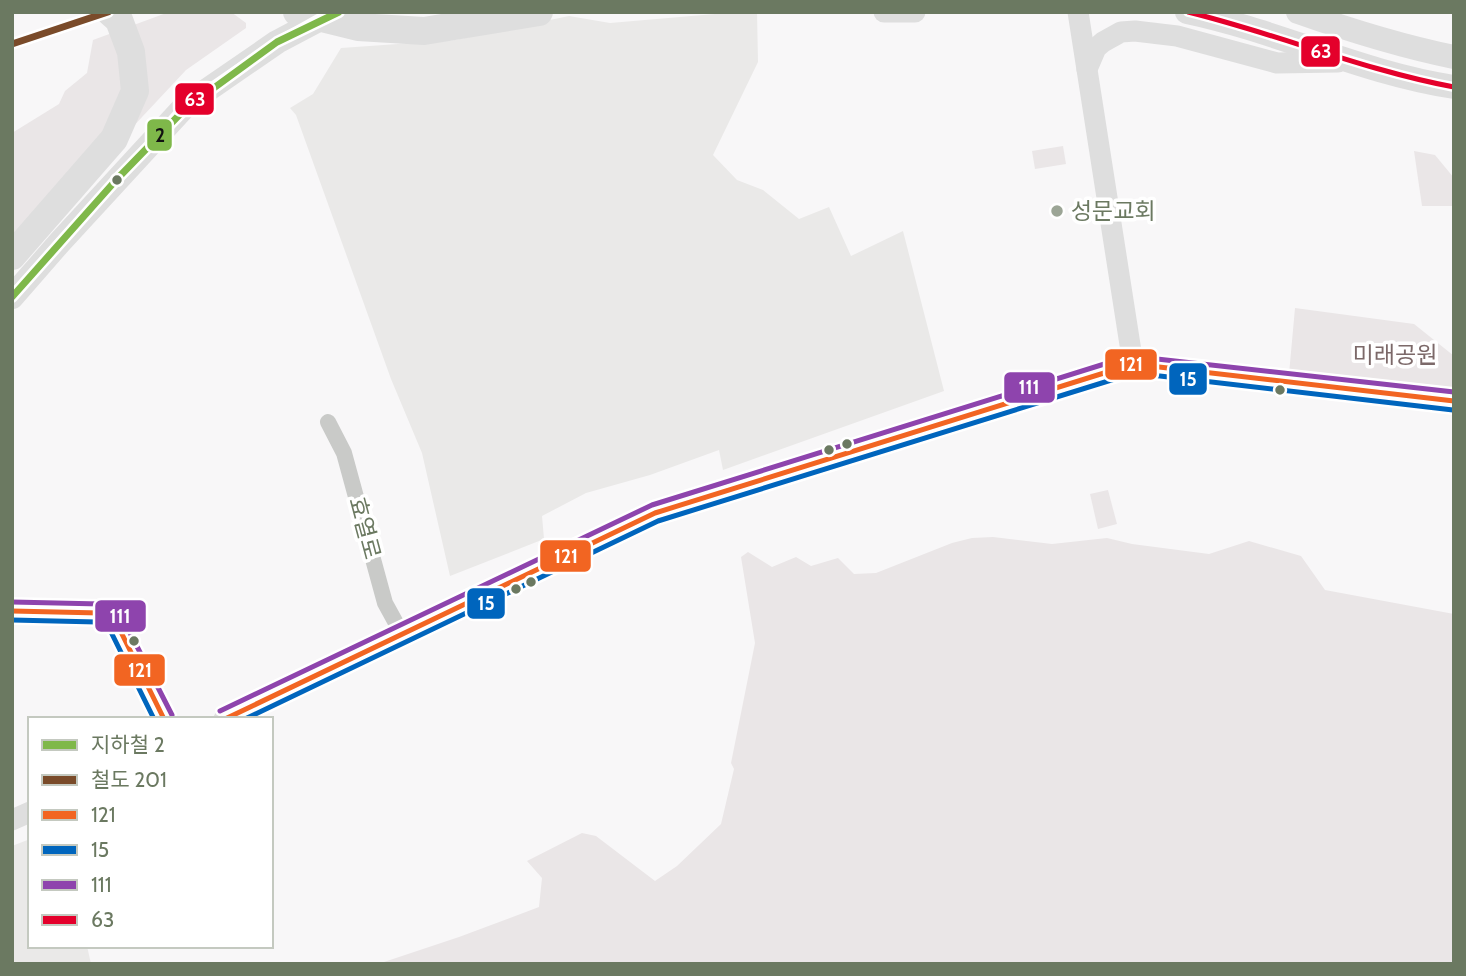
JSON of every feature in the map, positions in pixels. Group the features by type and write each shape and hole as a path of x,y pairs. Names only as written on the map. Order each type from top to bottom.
{"highway":[{"path":"12,256 114,139 135,91 131,52 119,20 110,12"},
{"path":"297,12 358,27 424,31 539,12"}],"main road":[{"path":"12,297 187,104 277,42 335,12"},
{"path":"884,12 915,12"},
{"path":"1078,12 1133,365"},
{"path":"1187,12 1396,75 1454,87"},
{"path":"1298,12 1395,43 1454,57"},
{"path":"1087,69 1096,48 1103,42 1121,32 1135,31 1177,36 1277,63 1353,62"},
{"path":"229,717 654,513 1133,365 1454,401"},
{"path":"12,611 100,613 117,624 163,717"},
{"path":"12,820 28,813"}],"street":[{"name":"효열로","path":"328,422 344,453 386,603 402,635"}],"shaded area":[{"path":"757,12 758,62 713,155 737,180 763,190 799,219 829,207 851,256 903,231 944,391 723,470 719,450 650,475 586,493 542,516 544,539 450,576 422,453 391,379 296,115 290,108 313,94 341,48 455,40 569,16 610,23"},
{"path":"28,840 28,948 87,948 91,964 12,964 12,846"}],"green space":[{"path":"169,12 231,12 246,23 246,28 186,70 12,256 12,133 59,104 65,91 87,73 93,40"},
{"path":"1063,146 1066,164 1035,169 1032,151"},
{"path":"1414,151 1435,155 1454,178 1454,206 1422,206"},
{"name":"미래공원","path":"1295,308 1414,324 1454,356 1454,397 1289,374"},
{"path":"1108,490 1117,524 1098,529 1090,494"},
{"path":"993,537 1052,544 1107,538 1209,554 1249,541 1301,556 1325,590 1454,614 1454,964 378,964 539,907 542,878 527,861 582,833 596,836 655,881 677,866 721,824 734,769 731,763 755,643 741,557 748,552 772,567 796,557 811,566 838,558 854,574 876,573 952,543"}],"metro line":[{"name":"2","path":"12,297 117,179 185,109 277,42 339,12"}],"rail line":[{"name":"201","path":"12,44 108,12"}],"transit line":[{"name":"63","path":"12,297 187,104 277,42 334,12"},
{"name":"63","path":"1188,12 1354,62 1454,87"},
{"name":"111","path":"220,711 652,505 1130,356 1454,392"},
{"name":"121","path":"229,717 655,513 1133,364 1454,401"},
{"name":"15","path":"249,717 658,521 1134,373 1453,410"},
{"name":"111","path":"12,602 101,604 122,617 172,715"},
{"name":"121","path":"12,611 100,613 117,624 163,717"},
{"name":"15","path":"12,620 97,622 110,630 153,717"}],"place":[{"name":"성문교회","path":"1057,211"}]}
